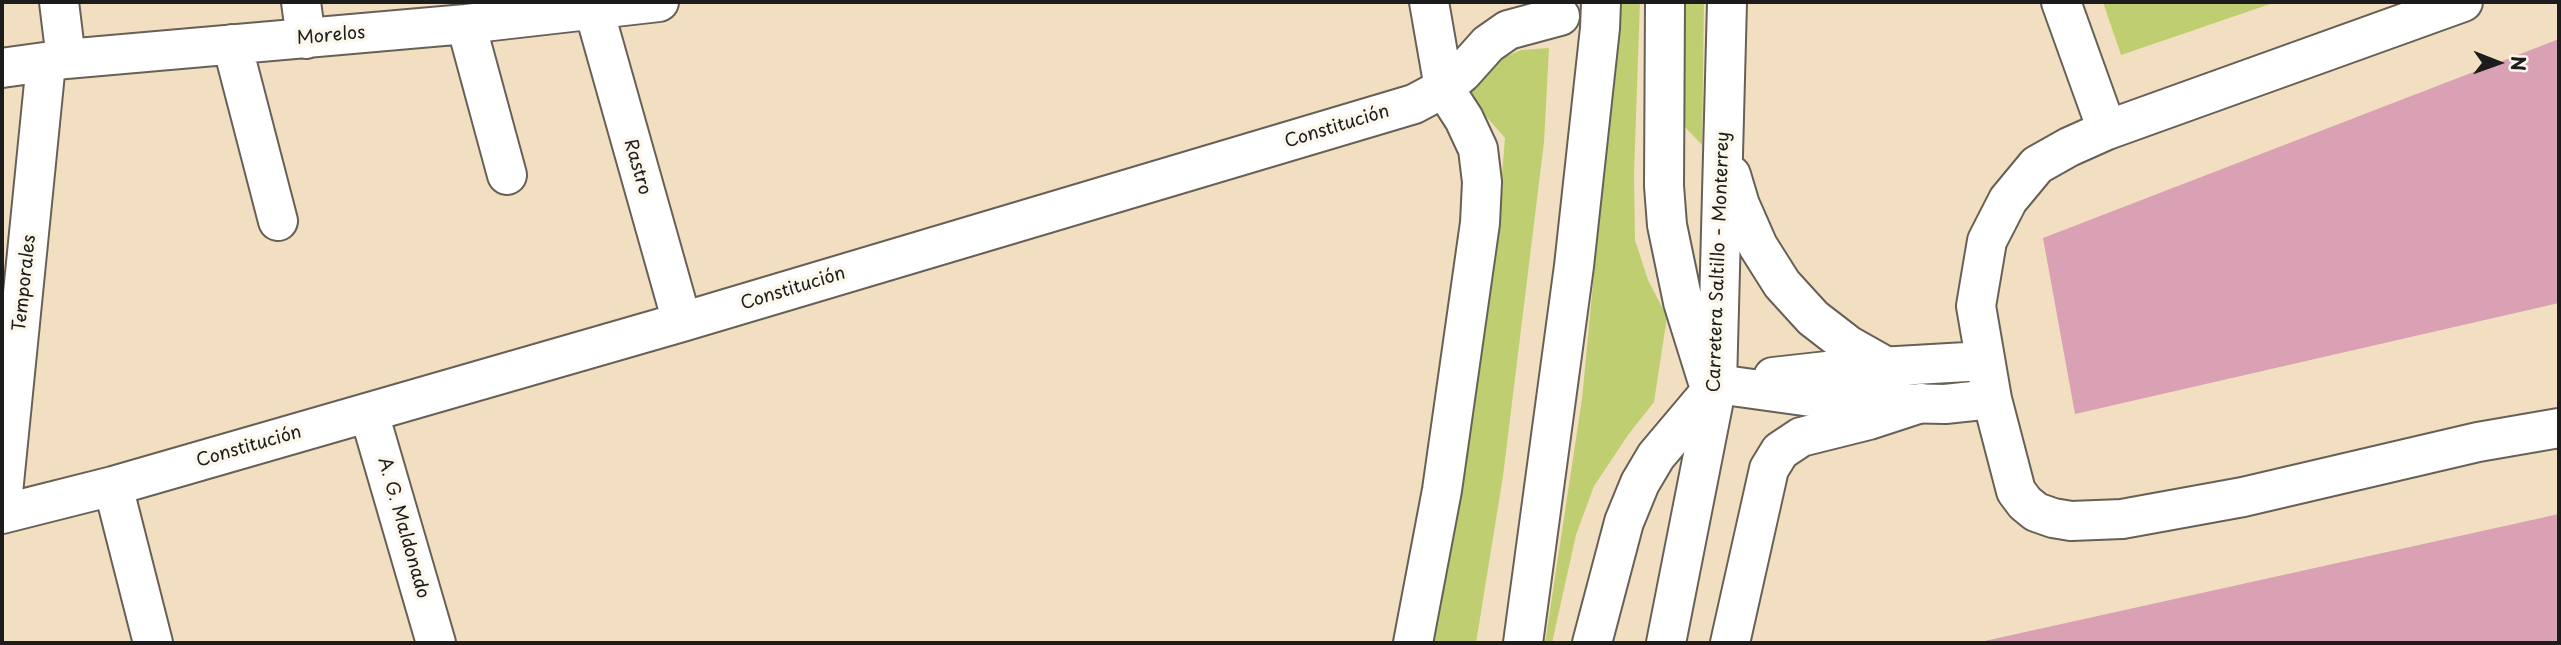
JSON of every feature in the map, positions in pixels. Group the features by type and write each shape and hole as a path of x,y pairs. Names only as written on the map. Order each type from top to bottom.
{"street":[{"name":"Temporales","path":"2,503 56,61 59,2"},
{"path":"301,2 306,39"},
{"name":"Morelos","path":"2,68 232,44 466,24 549,8 594,10 659,2"},
{"path":"1413,643 1443,490 1480,223 1482,182 1478,149 1464,119 1444,88 1429,2"},
{"path":"1523,643 1574,266 1601,28 1601,2"},
{"path":"1665,2 1664,186 1667,225 1683,302 1705,377 1709,382 1847,402 1921,403 1992,399"},
{"name":"Carretera Saltillo - Monterrey","path":"1665,643 1717,384 1727,2"},
{"path":"2061,2 2107,130"},
{"path":"2463,2 2107,130 2037,165 2008,200 1987,241 1976,306 1992,399 2016,491 2036,512 2071,521 2122,519 2229,499 2478,442 2559,428"},
{"name":"Rastro","path":"594,10 682,322"},
{"name":"Constitución","path":"2,514 113,486 369,413 1405,107 1444,88 1462,73 1488,44 1508,30 1560,16"},
{"path":"466,24 507,175"},
{"path":"232,44 278,221"},
{"path":"1724,148 1740,205 1758,246 1782,284 1813,318 1848,345 1887,368"},
{"path":"1592,643 1624,522 1640,484 1656,456 1717,384 1846,369 1984,360"},
{"path":"1730,643 1769,469 1780,451 1801,437 1869,420 1921,403"},
{"name":"A. G. Maldonado","path":"369,413 436,643"},
{"path":"113,486 153,643"}],"green space":[{"path":"1620,2 1640,2 1634,174 1635,240 1648,280 1667,317 1654,402 1594,486 1576,535 1552,643 1545,643 1582,399"},
{"path":"1682,2 1704,2 1702,145 1684,126 1681,81"},
{"path":"2103,2 2276,2 2121,55"},
{"path":"1549,48 1544,142 1503,476 1476,643 1431,643 1500,199 1505,138 1483,113 1466,100 1489,64 1521,50"}],"building":[{"path":"2559,39 2559,303 2075,414 2043,238"},
{"path":"2559,514 2559,643 1980,643 1980,642"}]}
